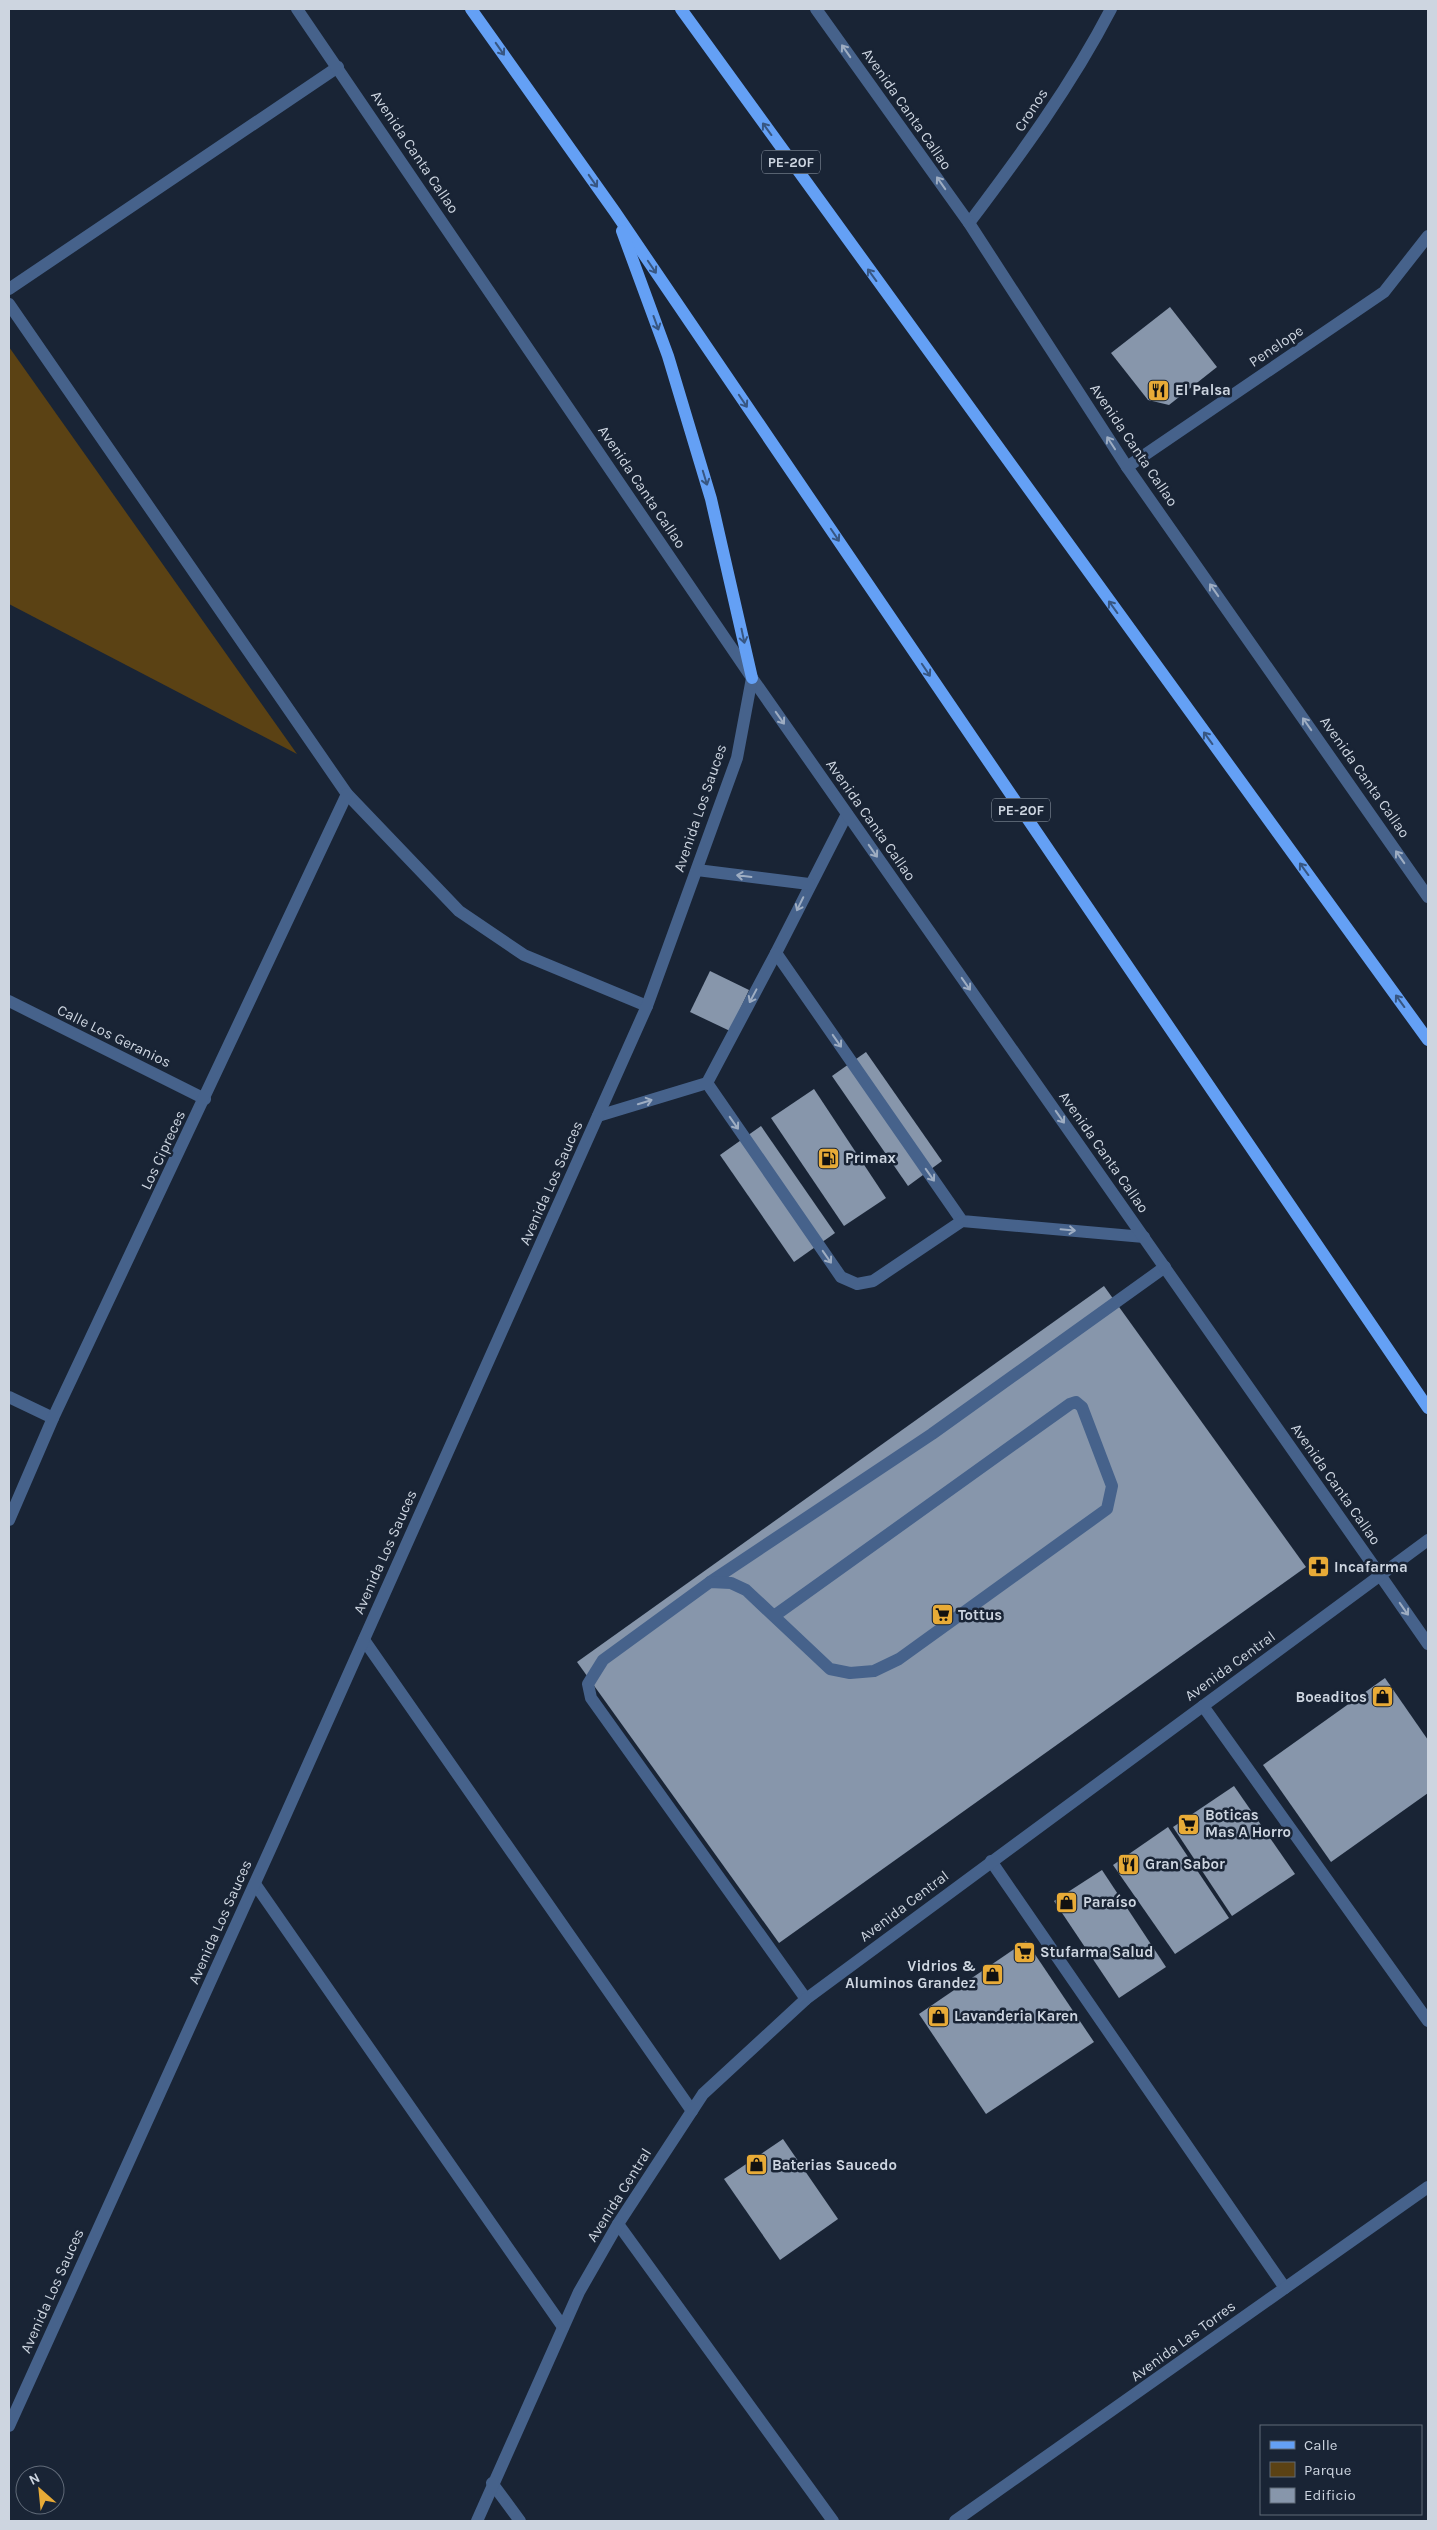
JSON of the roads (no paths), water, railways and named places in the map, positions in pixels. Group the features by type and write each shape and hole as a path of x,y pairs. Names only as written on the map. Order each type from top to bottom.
{"main road":[{"name":"PE-20F","path":"472,9 615,212 1428,1408"},
{"name":"PE-20F","path":"681,9 900,315 1428,1040"},
{"path":"615,212 668,356 708,490 729,570 752,678"}],"street":[{"name":"Avenida Canta Callao","path":"297,9 752,678 1428,1644"},
{"name":"Avenida Canta Callao","path":"816,9 969,223 1127,467 1428,897"},
{"name":"Cronos","path":"969,223 1035,134 1088,53 1110,9"},
{"path":"9,289 338,67"},
{"name":"Penelope","path":"1127,467 1384,292 1428,238"},
{"path":"9,304 347,794 459,911 524,955 647,1006"},
{"name":"Avenida Los Sauces","path":"9,2426 255,1884 647,1006 736,758 752,678"},
{"name":"Los Cipreces","path":"9,1520 53,1418 205,1099 347,794"},
{"path":"598,1116 707,1083 847,814"},
{"path":"697,870 809,884"},
{"path":"776,953 962,1221"},
{"name":"Calle Los Geranios","path":"9,1001 205,1099"},
{"path":"707,1083 840,1277 857,1284 873,1282 962,1221 1144,1237"},
{"path":"806,1999 591,1698 588,1684 603,1660 710,1582 932,1434 1165,1267"},
{"path":"9,1397 53,1418"},
{"path":"710,1582 732,1583 746,1590 830,1669 850,1673 874,1671 899,1659 1107,1509 1112,1486 1082,1407 1076,1402 1070,1404 774,1616"},
{"name":"Avenida Central","path":"477,2521 492,2483 578,2292 618,2224 704,2094 806,1999 1428,1540"},
{"path":"364,1640 692,2111"},
{"path":"1203,1706 1428,2021"},
{"path":"991,1861 1285,2288"},
{"path":"255,1884 563,2327"},
{"name":"Avenida Las Torres","path":"955,2521 1428,2187"},
{"path":"618,2224 833,2521"},
{"path":"492,2483 520,2521"}],"place":[{"name":"El Palsa","path":"1159,390"},
{"name":"Primax","path":"829,1158"},
{"name":"Incafarma","path":"1318,1567"},
{"name":"Tottus","path":"942,1615"},
{"name":"Boeaditos","path":"1383,1697"},
{"name":"Boticas Mas A Horro","path":"1189,1824"},
{"name":"Gran Sabor","path":"1129,1864"},
{"name":"Paraíso","path":"1067,1902"},
{"name":"Stufarma Salud","path":"1024,1952"},
{"name":"Vidrios & Aluminos Grandez","path":"992,1975"},
{"name":"Lavanderia Karen","path":"938,2016"},
{"name":"Baterias Saucedo","path":"756,2165"}]}
